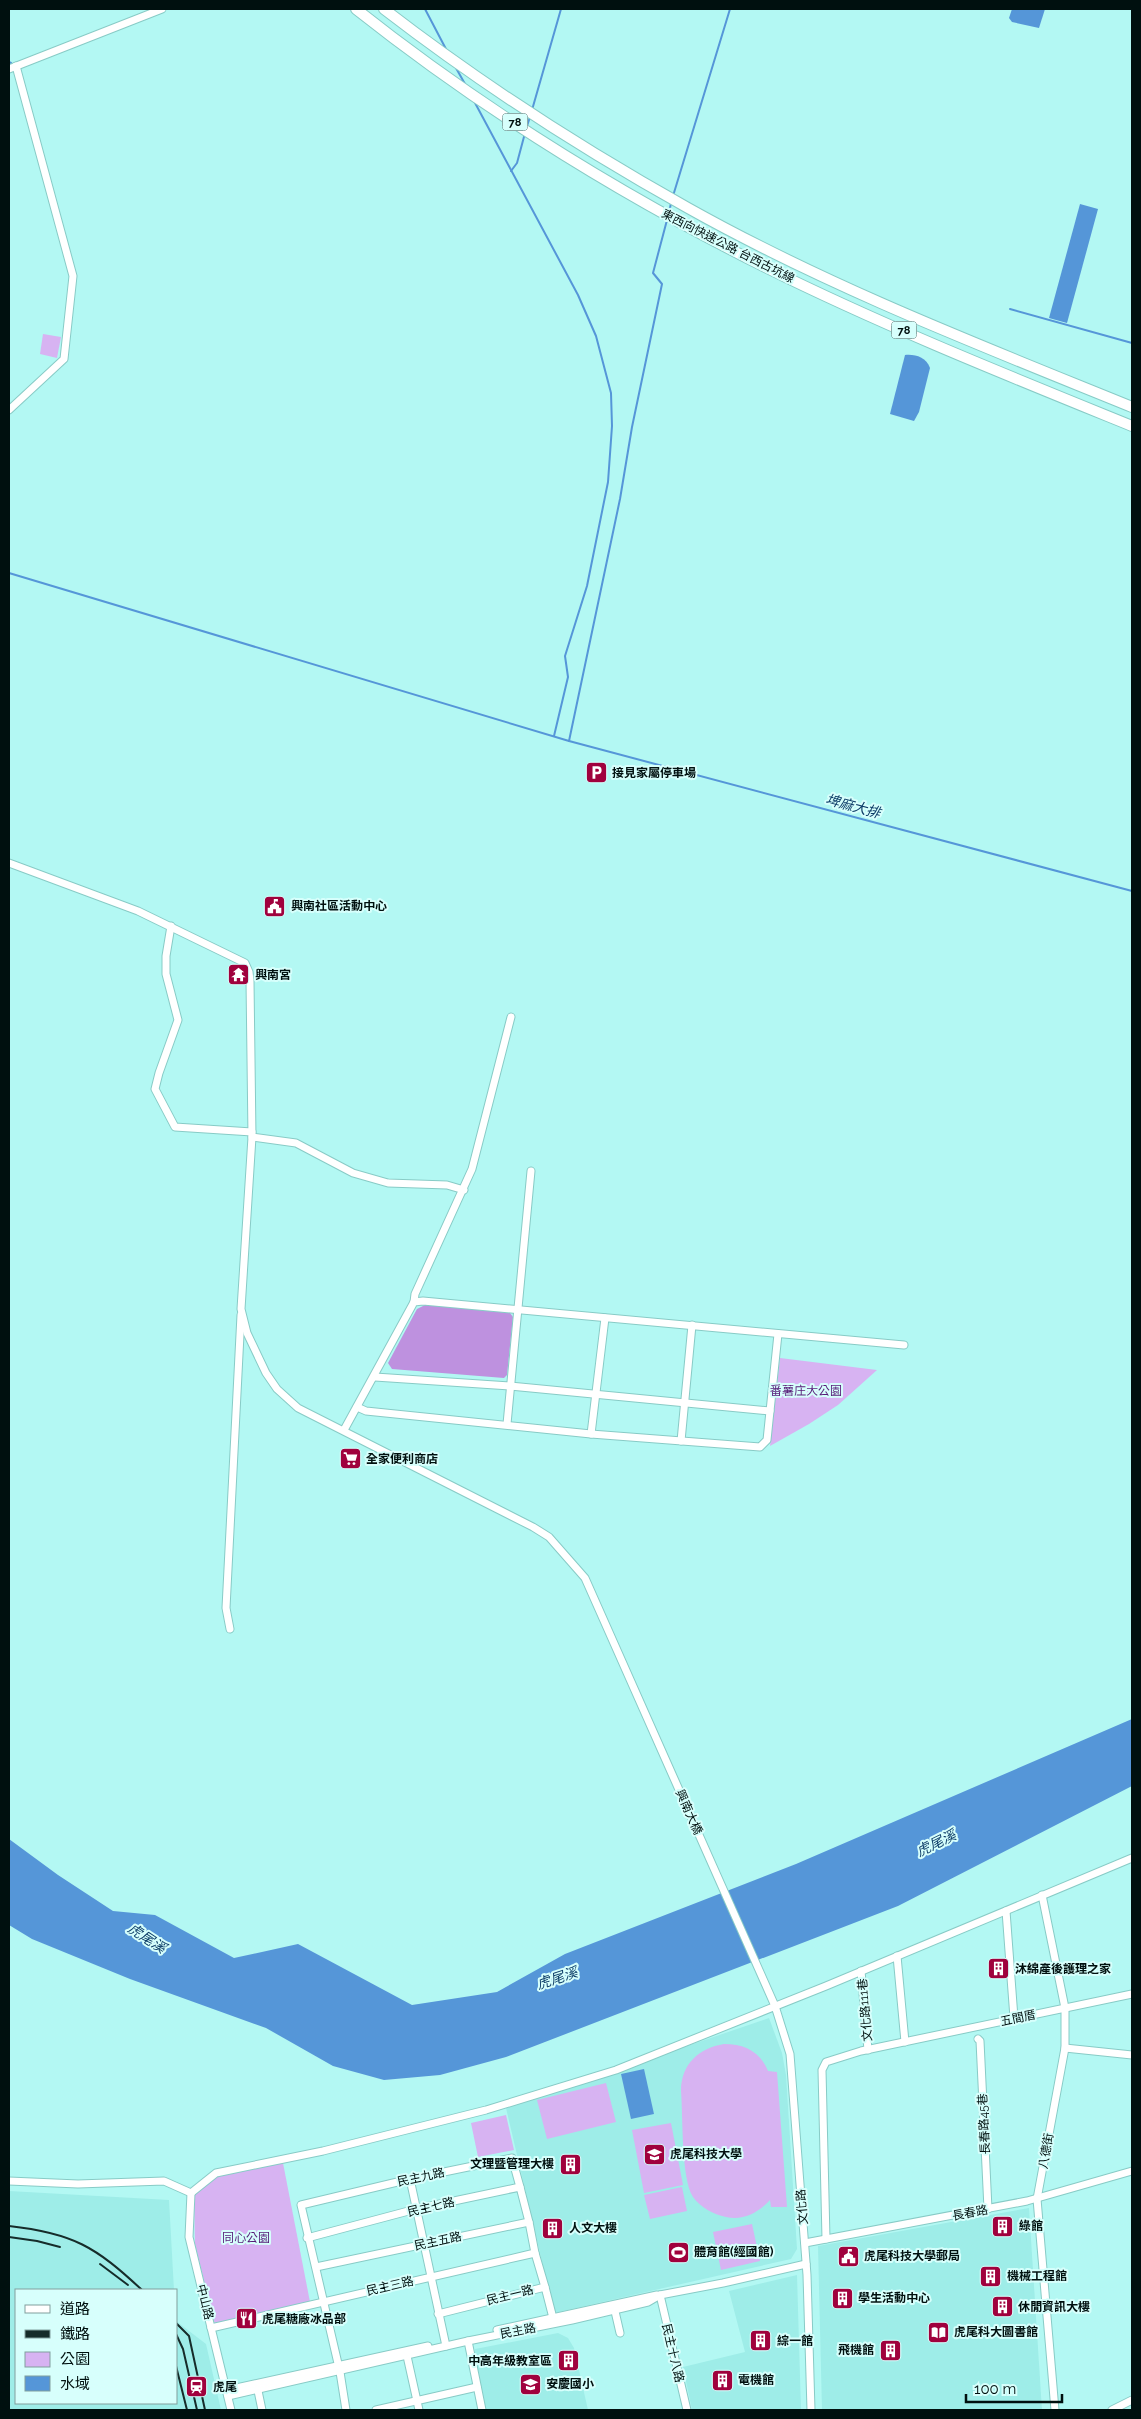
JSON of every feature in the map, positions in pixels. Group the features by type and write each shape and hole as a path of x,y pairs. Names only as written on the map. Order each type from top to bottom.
{"highway":[{"name":"東西向快速公路 台西古坑線","path":"356,9 401,44 531,133 681,224 864,313 1132,426"},
{"name":"東西向快速公路 台西古坑線","path":"384,9 446,55 537,117 689,209 778,254 890,306 1132,407"}],"street":[{"path":"9,410 64,359 73,276 13,68 162,9"},
{"path":"9,863 106,899 171,926 245,963 248,967 252,1134 226,1608 230,1629"},
{"path":"171,926 166,956 166,974 178,1020 159,1073 156,1089 174,1127 252,1134 296,1143 353,1173 388,1183 448,1186 464,1190"},
{"path":"344,1430 375,1377 414,1302 415,1294 464,1190 472,1169 511,1017"},
{"path":"507,1424 531,1171"},
{"path":"414,1302 423,1300 904,1345"},
{"name":"興南大橋","path":"241,1309 247,1333 266,1374 277,1389 298,1408 549,1537 585,1578 604,1617 775,2006"},
{"path":"591,1434 606,1318"},
{"path":"681,1441 692,1325"},
{"path":"357,1407 366,1411 591,1434 760,1447 767,1440 778,1334"},
{"path":"375,1377 510,1386 770,1411"},
{"path":"9,2181 78,2184 164,2181 191,2193 216,2173 323,2151 486,2110 563,2088 616,2070 775,2006 1132,1858"},
{"name":"八德街","path":"1042,1895 1065,2008 1065,2048 1037,2199 1055,2410"},
{"path":"1006,1911 1014,2018"},
{"path":"897,1956 905,2042"},
{"name":"文化路111巷","path":"861,1971 868,2050"},
{"name":"五間厝","path":"905,2042 1132,1994"},
{"name":"文化路","path":"775,2006 790,2054 805,2243 811,2410"},
{"name":"長春路45巷","path":"978,2039 980,2041 988,2209"},
{"name":"文化路","path":"826,2239 822,2070 826,2062 905,2042"},
{"path":"1065,2048 1132,2055"},
{"name":"民主九路","path":"308,2238 301,2205 410,2179 512,2158 520,2187"},
{"name":"長春路","path":"805,2243 1037,2199 1132,2171"},
{"path":"410,2179 445,2344"},
{"path":"520,2187 535,2253 545,2286"},
{"name":"民主七路","path":"308,2238 416,2210 520,2187"},
{"name":"中山路","path":"191,2193 189,2237 231,2410"},
{"name":"民主五路","path":"316,2267 529,2222"},
{"path":"308,2238 325,2302 346,2410"},
{"name":"民主三路","path":"211,2328 535,2253"},
{"name":"民主路","path":"228,2393 407,2356 445,2344 468,2341 614,2307 648,2302 660,2295 806,2264"},
{"name":"民主一路","path":"438,2314 545,2286 554,2321"},
{"name":"民主十八路","path":"660,2295 687,2410"},
{"path":"614,2307 620,2333"},
{"path":"339,2369 554,2321"},
{"path":"468,2341 482,2410"},
{"path":"407,2356 418,2410"},
{"path":"257,2387 262,2410"},
{"path":"376,2410 477,2387"},
{"path":"1112,2410 1132,2400"}],"shaded area":[{"path":"425,1305 510,1313 513,1317 507,1375 504,1378 392,1369 388,1363 417,1309"},
{"name":"虎尾科技大學","path":"769,2018 782,2053 786,2075 797,2249 791,2259 554,2313 506,2108"},
{"path":"9,2191 169,2200 174,2289 15,2289 15,2404 178,2404 178,2323 206,2344 221,2410 9,2410"},
{"path":"1029,2208 1042,2410 822,2410 818,2246"},
{"path":"797,2275 801,2410 692,2410 683,2367 745,2352 729,2291"},
{"name":"安慶國小","path":"558,2333 568,2338 574,2348 588,2410 485,2410 475,2371 475,2349"}],"green space":[{"path":"43,334 61,337 57,358 40,354"},
{"name":"番薯庄大公園","path":"780,1358 877,1370 838,1405 770,1446"},
{"path":"724,2044 745,2047 761,2058 768,2071 777,2072 787,2207 771,2207 770,2200 750,2215 738,2218 726,2217 712,2212 696,2201 689,2188 684,2162 682,2081 688,2065 693,2059 707,2049"},
{"path":"606,2083 616,2122 547,2139 537,2100"},
{"path":"506,2115 514,2150 478,2157 471,2123"},
{"path":"671,2123 683,2185 644,2193 632,2130"},
{"name":"同心公園","path":"283,2163 310,2302 215,2325 195,2244 194,2195 216,2176"},
{"path":"682,2187 687,2211 650,2219 644,2195"},
{"path":"752,2224 760,2261 721,2270 713,2232"}],"water":[{"path":"1012,9 1045,9 1039,28 1012,22 1009,18"},
{"path":"1080,204 1098,209 1067,323 1049,318"},
{"path":"905,355 920,357 926,361 930,368 919,412 914,421 890,414"},
{"name":"虎尾溪","path":"1132,1719 1132,1786 898,1906 506,2057 440,2075 384,2080 333,2066 266,2028 130,1979 32,1939 9,1925 9,1839 58,1875 113,1911 155,1915 234,1958 298,1944 412,2005 497,1992 565,1954 796,1864"},
{"path":"644,2069 654,2114 631,2119 621,2074"}],"waterway":[{"path":"425,9 447,51"},
{"path":"532,110 561,9"},
{"path":"673,196 730,9"},
{"path":"456,68 465,84"},
{"path":"474,101 578,295 596,336 611,393 612,426 608,482 587,586 565,656 568,677 554,736"},
{"path":"527,126 530,117"},
{"path":"511,171 517,163 525,133"},
{"path":"669,213 671,203"},
{"path":"569,741 620,499 632,427 662,284 653,273 667,220"},
{"path":"1010,309 1132,343"},
{"name":"埤麻大排","path":"9,573 569,741 1132,891"}],"railway":[{"path":"9,2226 50,2233 82,2244 111,2263 141,2289"},
{"path":"9,2237 60,2247"},
{"path":"100,2264 128,2285"},
{"path":"178,2325 189,2336 205,2410"},
{"path":"178,2338 183,2349 197,2410"},
{"path":"178,2374 187,2410"}],"place":[{"name":"接見家屬停車場","path":"596,773"},
{"name":"興南社區活動中心","path":"275,906"},
{"name":"興南宮","path":"239,975"},
{"name":"全家便利商店","path":"350,1459"},
{"name":"沐綿產後護理之家","path":"999,1969"},
{"name":"虎尾科技大學","path":"654,2154"},
{"name":"文理暨管理大樓","path":"570,2164"},
{"name":"綠館","path":"1003,2226"},
{"name":"人文大樓","path":"553,2228"},
{"name":"體育館(經國館)","path":"678,2252"},
{"name":"虎尾科技大學郵局","path":"848,2256"},
{"name":"機械工程館","path":"991,2276"},
{"name":"學生活動中心","path":"842,2298"},
{"name":"休閒資訊大樓","path":"1002,2307"},
{"name":"虎尾糖廠冰品部","path":"246,2319"},
{"name":"虎尾科大圖書館","path":"938,2332"},
{"name":"綜一館","path":"761,2341"},
{"name":"飛機館","path":"890,2350"},
{"name":"中高年級教室區","path":"568,2361"},
{"name":"電機館","path":"722,2380"},
{"name":"安慶國小","path":"530,2384"},
{"name":"虎尾","path":"197,2387"}]}
